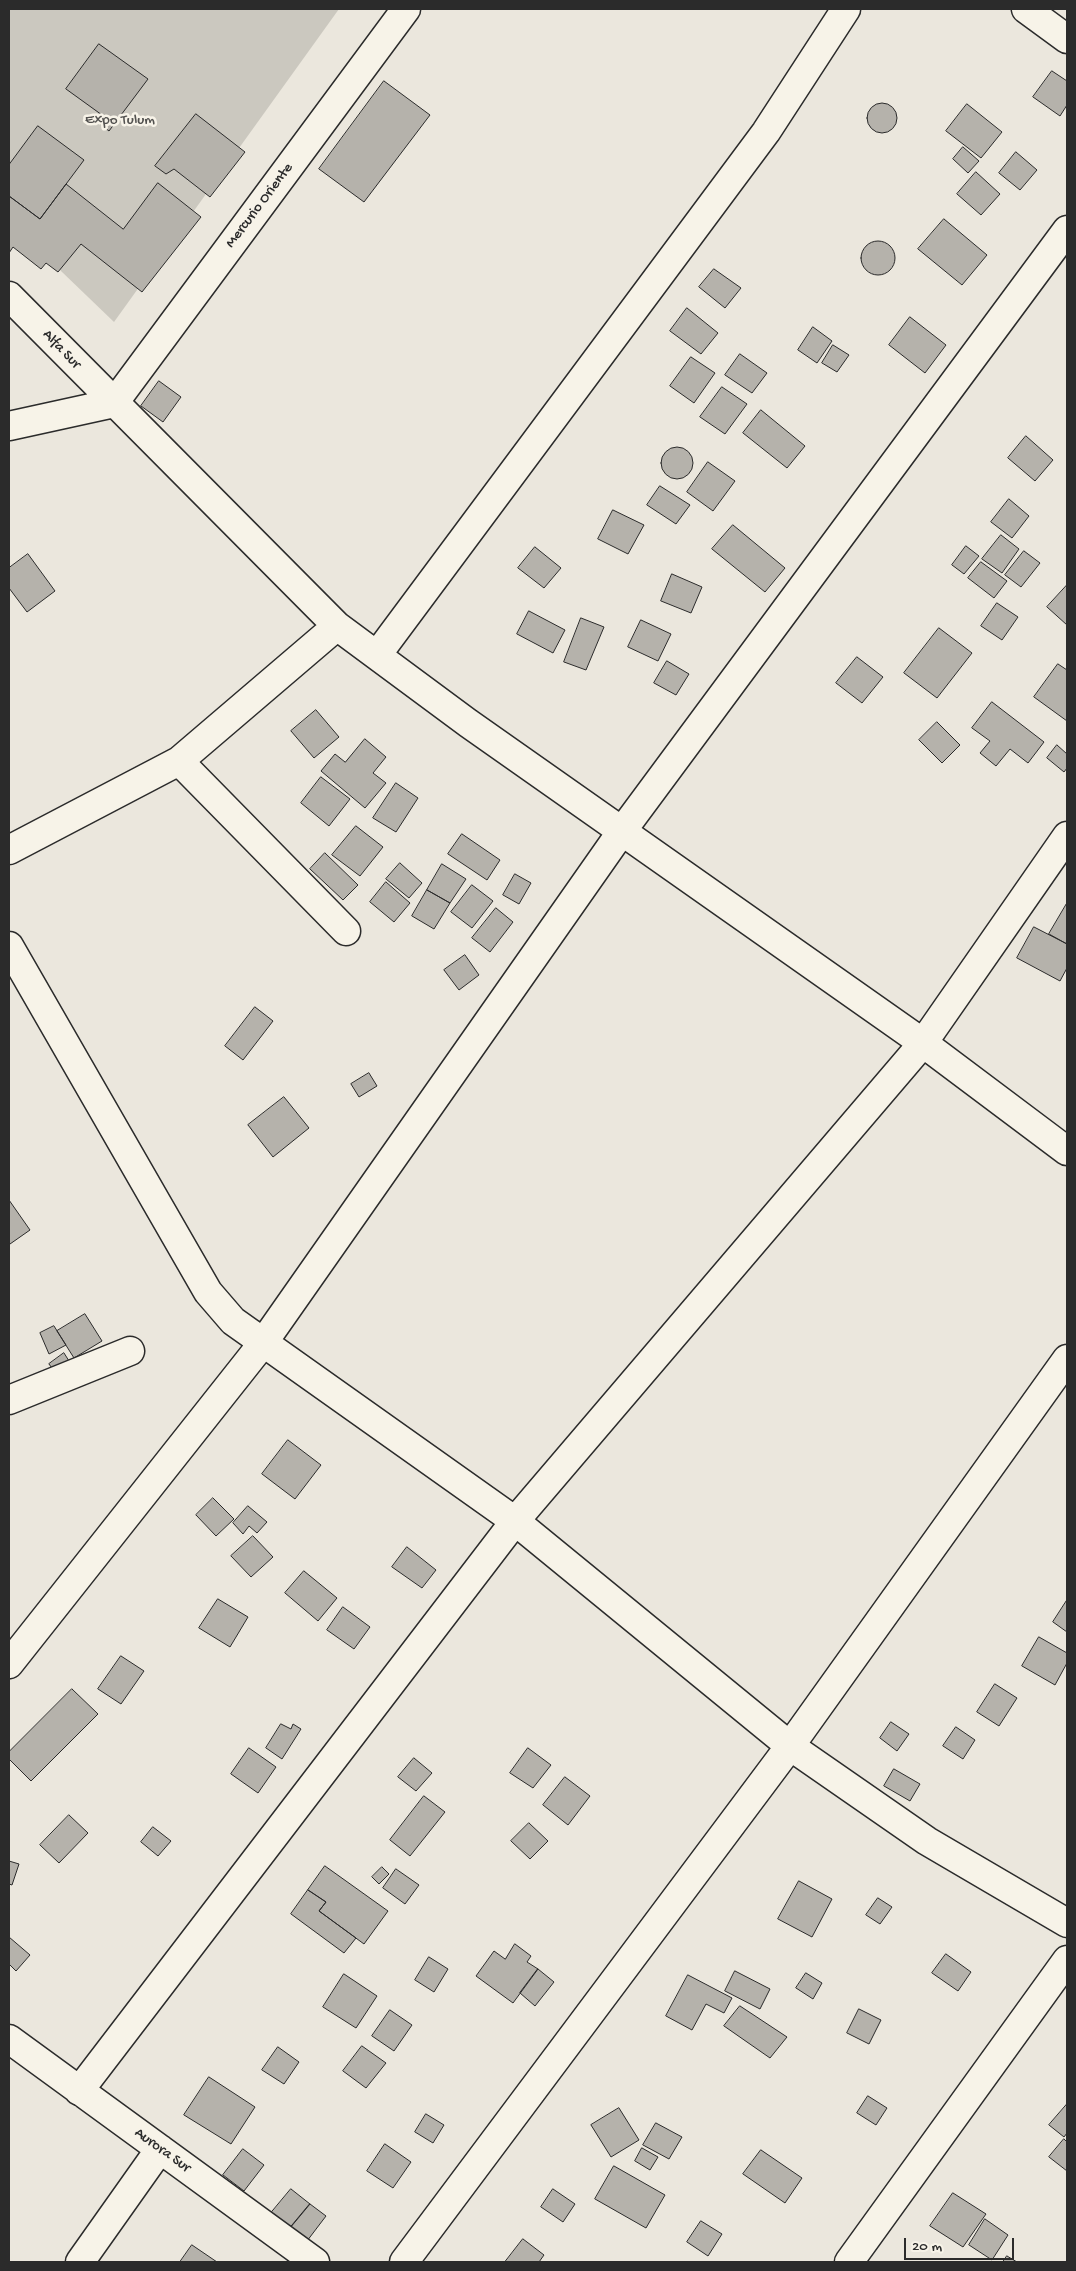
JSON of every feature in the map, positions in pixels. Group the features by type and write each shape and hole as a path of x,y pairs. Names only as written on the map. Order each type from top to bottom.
{"street":[{"name":"Mercurio Oriente","path":"114,404 406,9"},
{"path":"377,655 766,132 846,9"},
{"path":"1026,9 1067,39"},
{"path":"9,1664 263,1343 622,831 1067,230"},
{"name":"Alfa Sur","path":"9,296 114,404 337,626 468,723 923,1043 1067,1152"},
{"path":"9,426 114,404"},
{"path":"9,850 180,761 337,626"},
{"path":"180,761 346,932"},
{"path":"80,2091 515,1521 923,1043 1067,836"},
{"path":"9,946 208,1292 233,1321 515,1521 790,1746 927,1842 1067,1923"},
{"path":"9,1400 130,1351"},
{"path":"404,2262 790,1746 1067,1359"},
{"path":"849,2262 1067,1960"},
{"name":"Aurora Sur","path":"9,2039 315,2262"},
{"path":"80,2262 160,2149"}],"green space":[{"name":"Expo Tulum","path":"9,9 339,9 114,322 9,221"}],"building":[{"path":"99,44 148,79 109,131 99,123 102,115 66,89"},
{"path":"1052,71 1067,81 1067,105 1060,116 1033,97"},
{"path":"384,81 430,115 364,202 319,169"},
{"path":"882,103 893,107 897,118 893,129 882,133 871,129 867,118 871,107"},
{"path":"967,104 1002,132 981,158 946,131"},
{"path":"196,114 245,152 210,197 174,169 166,174 155,166"},
{"path":"38,126 84,160 40,219 9,196 9,165"},
{"path":"963,147 979,161 968,173 953,159"},
{"path":"1016,152 1037,170 1020,190 999,173"},
{"path":"976,172 1000,194 981,215 957,194"},
{"path":"158,183 201,217 142,292 81,244 58,272 46,263 41,269 13,247 9,253 9,196 40,219 66,184 123,229"},
{"path":"944,219 987,255 962,285 918,249"},
{"path":"878,241 885,242 890,246 894,251 894,265 890,270 885,274 878,275 871,274 866,270 862,265 861,258 862,251 866,246 871,242"},
{"path":"714,269 741,288 725,308 699,287"},
{"path":"687,308 718,333 701,354 670,331"},
{"path":"910,317 946,345 925,373 889,345"},
{"path":"813,327 832,341 817,363 798,350"},
{"path":"833,345 849,355 837,372 822,363"},
{"path":"740,354 767,373 752,393 725,375"},
{"path":"691,357 715,373 694,403 670,386"},
{"path":"159,381 181,397 163,422 141,406"},
{"path":"722,387 747,404 725,434 700,417"},
{"path":"761,410 805,446 787,468 743,433"},
{"path":"1026,436 1053,460 1035,481 1008,458"},
{"path":"677,447 689,451 693,463 689,475 677,479 665,475 661,463 665,451"},
{"path":"708,462 735,481 713,511 687,492"},
{"path":"660,486 690,505 676,524 647,505"},
{"path":"1009,499 1029,516 1012,538 991,522"},
{"path":"613,510 644,525 628,554 598,539"},
{"path":"733,525 785,568 765,592 712,549"},
{"path":"1001,535 1019,549 1002,573 982,559"},
{"path":"966,546 979,556 964,574 952,565"},
{"path":"535,547 561,568 544,588 518,568"},
{"path":"1024,551 1040,563 1021,587 1005,575"},
{"path":"28,554 55,591 27,612 9,588 9,568"},
{"path":"981,562 1007,581 994,598 968,578"},
{"path":"672,574 702,587 691,613 661,601"},
{"path":"1067,585 1067,625 1047,607"},
{"path":"997,603 1018,617 1002,640 981,626"},
{"path":"529,611 565,630 553,653 517,634"},
{"path":"581,618 604,627 586,670 564,662"},
{"path":"641,620 671,634 658,661 628,647"},
{"path":"939,628 972,653 937,698 904,673"},
{"path":"857,657 883,677 862,703 836,683"},
{"path":"667,661 689,674 676,695 654,683"},
{"path":"1058,664 1067,670 1067,721 1034,697"},
{"path":"992,702 1044,742 1028,763 1010,749 996,766 980,753 990,741 972,728"},
{"path":"316,710 339,737 314,758 291,731"},
{"path":"937,722 960,745 942,763 919,740"},
{"path":"365,739 386,757 373,773 386,783 365,808 321,771 335,754 345,762"},
{"path":"1057,745 1067,754 1067,768 1064,772 1047,758"},
{"path":"321,777 350,799 329,826 301,803"},
{"path":"396,783 418,798 396,832 373,818"},
{"path":"356,826 383,847 360,876 332,855"},
{"path":"462,834 500,860 487,880 448,854"},
{"path":"325,853 358,885 343,900 310,869"},
{"path":"400,863 422,883 409,898 386,879"},
{"path":"442,864 466,879 450,903 427,890"},
{"path":"515,874 531,883 519,904 503,895"},
{"path":"386,882 410,903 394,922 370,902"},
{"path":"472,885 493,901 472,928 451,912"},
{"path":"427,890 450,903 434,929 412,916"},
{"path":"1067,903 1067,944 1049,934"},
{"path":"496,908 513,922 490,952 472,938"},
{"path":"1034,927 1067,944 1067,968 1060,981 1017,958"},
{"path":"465,955 479,975 459,990 444,970"},
{"path":"255,1007 273,1021 243,1060 225,1046"},
{"path":"369,1073 377,1086 359,1097 351,1084"},
{"path":"284,1097 309,1128 273,1157 248,1125"},
{"path":"9,1200 30,1230 10,1244 9,1243"},
{"path":"85,1314 102,1341 74,1358 57,1331"},
{"path":"54,1326 66,1345 49,1354 40,1333"},
{"path":"64,1353 69,1361 54,1371 49,1364"},
{"path":"288,1440 321,1465 295,1499 262,1474"},
{"path":"213,1498 234,1519 216,1536 196,1515"},
{"path":"248,1506 267,1522 257,1533 249,1526 243,1534 233,1523"},
{"path":"253,1536 273,1557 251,1577 231,1556"},
{"path":"407,1547 436,1570 422,1588 392,1567"},
{"path":"304,1571 337,1598 318,1621 285,1593"},
{"path":"218,1599 248,1617 230,1647 199,1628"},
{"path":"1067,1600 1067,1632 1053,1622"},
{"path":"343,1607 370,1627 354,1649 327,1630"},
{"path":"1039,1637 1067,1653 1067,1663 1055,1685 1022,1666"},
{"path":"121,1656 144,1671 121,1704 98,1689"},
{"path":"995,1684 1017,1698 999,1726 977,1712"},
{"path":"72,1689 98,1714 31,1781 9,1759 9,1752"},
{"path":"891,1722 909,1734 897,1751 880,1738"},
{"path":"281,1724 291,1729 293,1724 301,1729 282,1759 266,1748"},
{"path":"956,1727 975,1740 963,1759 943,1746"},
{"path":"249,1748 276,1767 258,1793 231,1774"},
{"path":"528,1748 551,1765 533,1788 510,1773"},
{"path":"414,1758 432,1773 416,1791 398,1777"},
{"path":"894,1769 920,1784 910,1801 884,1786"},
{"path":"565,1777 590,1796 568,1825 543,1805"},
{"path":"424,1796 445,1812 410,1856 390,1840"},
{"path":"69,1815 88,1833 59,1863 40,1845"},
{"path":"529,1823 548,1841 530,1859 511,1841"},
{"path":"153,1827 171,1841 158,1856 141,1842"},
{"path":"9,1861 19,1864 12,1885 9,1884"},
{"path":"325,1866 388,1911 364,1944 319,1911 326,1902 308,1890"},
{"path":"382,1867 389,1874 379,1884 372,1877"},
{"path":"396,1869 419,1885 405,1904 383,1888"},
{"path":"799,1881 832,1899 812,1937 778,1919"},
{"path":"308,1890 326,1902 319,1911 356,1938 344,1953 291,1914"},
{"path":"878,1898 892,1907 880,1924 866,1915"},
{"path":"9,1937 30,1955 16,1971 9,1964"},
{"path":"515,1944 531,1956 527,1962 538,1969 513,2003 476,1976 494,1951 505,1959"},
{"path":"946,1954 971,1972 958,1991 932,1973"},
{"path":"429,1957 448,1969 434,1992 415,1980"},
{"path":"538,1969 554,1982 535,2006 520,1993"},
{"path":"735,1971 770,1989 760,2009 725,1991"},
{"path":"806,1973 822,1983 813,1999 796,1988"},
{"path":"344,1974 377,1996 356,2028 323,2007"},
{"path":"688,1975 732,1998 724,2013 706,2004 692,2030 666,2016"},
{"path":"740,2006 787,2037 770,2058 724,2026"},
{"path":"859,2009 881,2020 869,2044 847,2033"},
{"path":"390,2010 412,2025 394,2051 372,2036"},
{"path":"362,2046 386,2063 366,2088 343,2071"},
{"path":"278,2047 299,2062 284,2084 262,2070"},
{"path":"209,2077 255,2107 231,2144 184,2115"},
{"path":"868,2096 887,2108 876,2125 857,2113"},
{"path":"1067,2104 1067,2133 1064,2137 1049,2125"},
{"path":"619,2108 639,2140 611,2157 591,2125"},
{"path":"426,2114 444,2125 433,2143 415,2132"},
{"path":"656,2123 682,2137 669,2159 643,2145"},
{"path":"1064,2139 1067,2142 1067,2171 1049,2157"},
{"path":"385,2144 411,2162 393,2188 367,2171"},
{"path":"642,2148 658,2157 650,2170 635,2161"},
{"path":"243,2149 264,2165 244,2191 223,2175"},
{"path":"761,2150 802,2178 785,2203 743,2174"},
{"path":"614,2166 665,2195 646,2228 595,2199"},
{"path":"291,2189 310,2204 290,2228 271,2213"},
{"path":"553,2189 575,2204 563,2222 541,2207"},
{"path":"953,2193 986,2214 963,2247 930,2226"},
{"path":"310,2204 326,2216 307,2241 290,2228"},
{"path":"985,2219 1008,2235 992,2260 969,2245"},
{"path":"701,2221 722,2234 708,2256 687,2242"},
{"path":"523,2239 544,2255 539,2262 505,2262"},
{"path":"192,2245 217,2262 180,2262"},
{"path":"1007,2256 1017,2262 1003,2262"}]}
